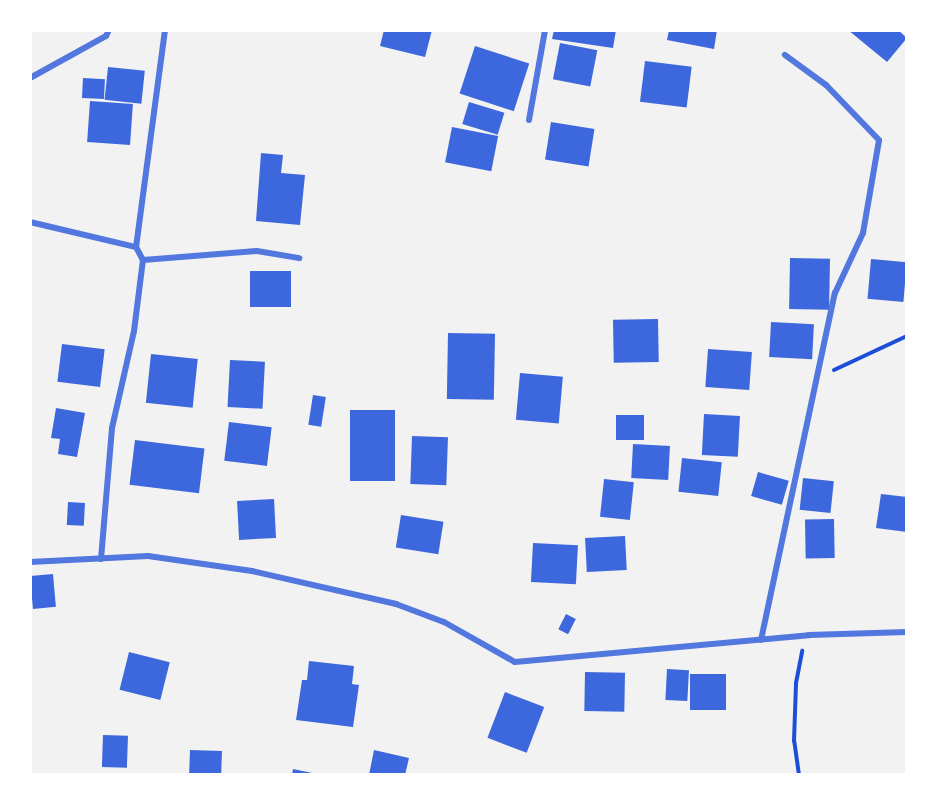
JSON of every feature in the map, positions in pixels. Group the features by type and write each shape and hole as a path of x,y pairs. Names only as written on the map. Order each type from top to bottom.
{"street":[{"path":"30,78 106,36 109,30"},
{"path":"101,559 112,428 134,331 143,260 136,247 165,30"},
{"path":"529,120 545,30"},
{"path":"761,640 835,293 863,233 879,140 826,84 785,56"},
{"path":"30,222 136,247"},
{"path":"143,260 257,251 299,258"},
{"path":"30,562 148,556 252,571 396,604 444,622 515,662 809,635 907,632"}],"path":[{"path":"815,379 907,336"},
{"path":"799,775 794,741 796,683 801,654 809,635"}],"building":[{"path":"384,30 432,30 425,57 380,46"},
{"path":"554,30 616,30 613,48 552,39"},
{"path":"669,30 717,30 714,49 667,40"},
{"path":"848,30 898,30 907,38 887,62"},
{"path":"560,43 597,50 590,87 553,79"},
{"path":"475,46 529,64 514,111 460,94"},
{"path":"645,61 692,67 687,107 640,102"},
{"path":"108,67 145,71 141,104 105,100"},
{"path":"83,78 105,79 104,99 82,98"},
{"path":"90,101 133,104 130,145 87,142"},
{"path":"469,102 504,113 498,135 462,124"},
{"path":"551,122 594,129 589,166 545,160"},
{"path":"452,127 498,136 491,171 445,162"},
{"path":"261,153 283,155 281,173 305,175 300,225 256,221"},
{"path":"790,258 830,259 829,310 789,309"},
{"path":"871,259 907,262 903,302 868,299"},
{"path":"250,271 291,271 291,307 250,307"},
{"path":"658,319 659,362 614,363 613,320"},
{"path":"771,322 814,324 812,359 769,357"},
{"path":"448,333 495,334 494,400 447,399"},
{"path":"62,344 105,349 100,387 57,382"},
{"path":"708,349 752,352 749,390 705,387"},
{"path":"151,354 198,359 193,408 146,403"},
{"path":"230,360 265,362 262,409 228,407"},
{"path":"520,373 563,377 559,424 516,420"},
{"path":"313,395 326,397 321,427 308,425"},
{"path":"56,408 85,413 77,457 58,454 60,439 51,438"},
{"path":"350,410 395,410 395,481 350,481"},
{"path":"704,414 740,416 738,457 702,455"},
{"path":"616,415 644,415 644,440 616,440"},
{"path":"229,422 272,427 267,466 224,461"},
{"path":"412,436 448,437 446,485 410,484"},
{"path":"135,440 204,449 199,493 130,485"},
{"path":"633,444 670,446 668,480 631,478"},
{"path":"682,458 722,462 718,496 678,492"},
{"path":"758,472 789,481 782,505 751,496"},
{"path":"803,478 834,481 830,513 800,510"},
{"path":"604,479 634,482 630,520 600,517"},
{"path":"881,494 907,497 907,532 876,528"},
{"path":"274,499 276,538 239,540 237,501"},
{"path":"68,502 85,503 84,526 67,525"},
{"path":"401,515 443,522 438,554 396,548"},
{"path":"834,519 835,558 806,559 805,520"},
{"path":"625,536 627,570 587,572 585,538"},
{"path":"533,543 578,545 576,584 531,582"},
{"path":"53,574 56,607 33,609 30,576"},
{"path":"566,614 576,619 568,634 558,629"},
{"path":"129,652 170,662 160,700 120,690"},
{"path":"309,661 354,666 352,684 359,685 353,727 296,720 302,680 307,680"},
{"path":"667,669 689,670 687,701 665,700"},
{"path":"585,672 625,673 624,712 584,711"},
{"path":"690,674 726,674 726,710 690,710"},
{"path":"505,692 544,707 527,753 487,738"},
{"path":"103,735 128,736 127,768 102,767"},
{"path":"190,750 222,751 221,775 189,775"},
{"path":"374,750 409,758 405,775 369,775"},
{"path":"293,769 317,774 317,775 292,775"}]}
